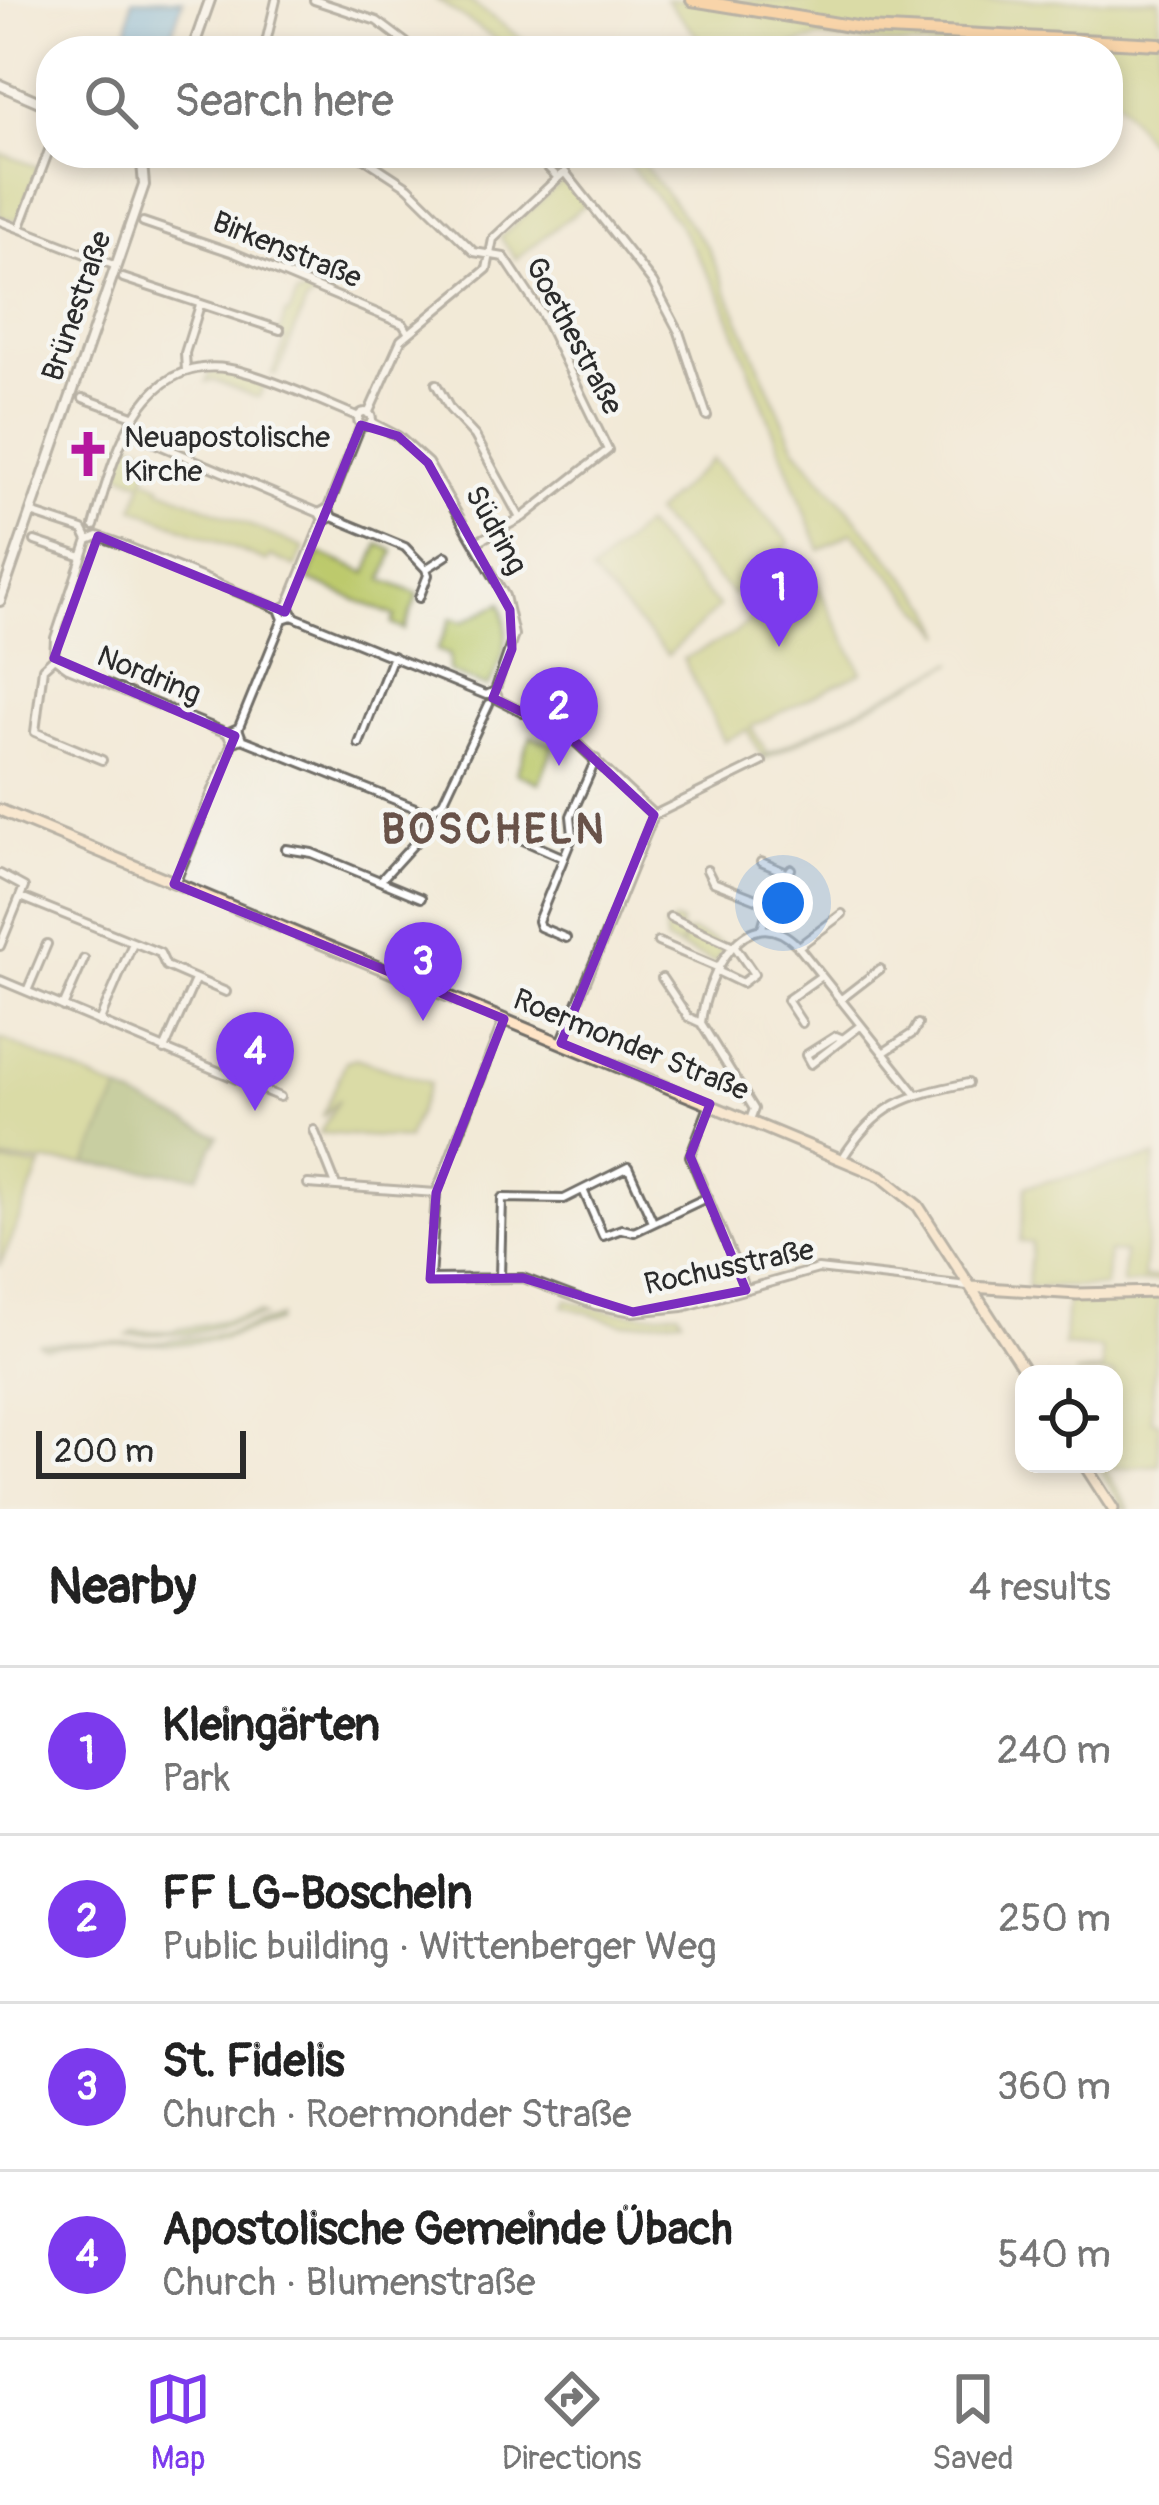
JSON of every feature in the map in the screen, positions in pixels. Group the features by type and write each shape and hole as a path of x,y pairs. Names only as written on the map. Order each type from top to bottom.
{"main road":[{"path":"692,0 868,29 1004,36"},
{"path":"1123,42 1159,44"},
{"name":"Roermonder Straße","path":"0,810 881,1176 910,1198 1021,1365"},
{"path":"972,1287 1077,1294 1159,1292"},
{"path":"1090,1473 1113,1509"}],"street":[{"path":"197,36 210,0"},
{"path":"268,36 276,0"},
{"path":"314,0 377,21 397,36"},
{"path":"0,85 36,101"},
{"path":"20,227 42,168"},
{"name":"Brünestraße","path":"0,601 145,184 143,168"},
{"name":"Goethestraße","path":"379,168 408,187 474,252 504,257 542,314 608,450 520,518"},
{"path":"548,168 558,178"},
{"path":"98,536 94,526 113,465 134,416 152,391 186,372 215,368 244,372 360,421 370,418 384,373 408,332 487,269 493,239 565,172 653,283 682,340 707,416"},
{"path":"0,221 116,266"},
{"name":"Birkenstraße","path":"143,222 292,276 403,324 408,332"},
{"path":"123,278 280,330"},
{"path":"186,372 185,353 200,305"},
{"path":"436,384 450,409 475,436 520,518 475,544"},
{"path":"82,398 134,416"},
{"name":"Südring","path":"370,418 428,463 505,596 514,627 497,696"},
{"path":"242,740 238,728 360,421"},
{"path":"129,432 405,547 428,575 418,598"},
{"path":"31,513 83,530 94,526"},
{"path":"83,530 88,540 98,536 284,607 292,616 487,700"},
{"name":"Nordring","path":"88,540 55,638 54,658 43,668 35,732 102,760"},
{"path":"34,541 82,557"},
{"path":"426,569 446,556"},
{"path":"283,619 292,616"},
{"path":"359,744 393,656"},
{"name":"Nordring","path":"54,658 68,668 227,733"},
{"path":"381,880 422,835 428,813 443,802 487,700 497,696 554,725 654,815"},
{"path":"174,884 232,743 227,733 238,728"},
{"path":"232,743 242,740 428,813"},
{"path":"566,938 540,927 538,921 573,835 571,816 596,759"},
{"path":"561,1043 654,815 762,762"},
{"path":"507,833 564,858"},
{"path":"286,849 312,853 421,898"},
{"path":"761,862 789,871 769,904 763,928"},
{"path":"707,870 713,882 769,904"},
{"path":"0,874 24,885 0,946"},
{"path":"21,897 160,953 166,966 226,992"},
{"path":"798,947 842,914"},
{"path":"658,942 742,983 754,974 733,946 670,917"},
{"path":"701,1022 704,1003 733,946 763,928 787,935 916,1094"},
{"path":"99,1022 133,942"},
{"path":"27,992 47,944"},
{"path":"63,1007 84,959"},
{"path":"840,1000 880,969"},
{"path":"802,1023 787,1000 820,976"},
{"path":"662,978 688,1017 701,1022 754,1109 750,1120"},
{"path":"0,980 280,1097"},
{"path":"164,1050 195,980"},
{"path":"308,1184 436,1192 504,1019"},
{"path":"883,1053 913,1033 917,1024"},
{"path":"843,1039 836,1036 806,1055 807,1060 812,1064 860,1026"},
{"path":"842,1159 871,1120 891,1104 968,1083"},
{"path":"710,1104 690,1156 746,1291"},
{"path":"314,1130 336,1185"},
{"path":"500,1277 502,1198 564,1199 628,1168 653,1222"},
{"name":"Rochusstraße","path":"436,1192 430,1279 523,1278 595,1306 633,1312 685,1306 818,1269 972,1287"},
{"path":"584,1192 603,1236 622,1229 634,1232 708,1197"}],"highlighted area":[{"path":"361,425 398,436 428,463 510,610 512,649 493,698 567,734 654,815 561,1043 710,1104 690,1156 746,1290 633,1312 523,1278 430,1279 436,1193 504,1019 174,884 235,736 54,658 98,536 285,612"}],"green space":[{"path":"437,0 468,0 518,36 491,36"},
{"path":"666,0 1159,0 1159,156 1123,108 1123,36 697,36"},
{"path":"0,153 38,168 21,216 15,220 0,217"},
{"path":"632,168 647,168 708,248 795,447 932,607 945,635 852,532 820,550 721,296 678,223"},
{"path":"562,182 586,204 516,259 500,237"},
{"path":"307,287 320,292 306,303 277,375 272,374 286,339 279,335 285,314"},
{"path":"210,372 265,384 255,397 214,380 206,382"},
{"path":"129,442 154,449 145,478 160,488 304,548 296,567 271,556 267,562 134,508 143,482 119,473"},
{"path":"712,459 790,542 733,595 654,513"},
{"path":"644,525 719,607 668,655 591,573"},
{"path":"379,544 394,551 383,580 418,594 404,630 392,624 395,616 308,580 319,553 367,573"},
{"path":"809,569 862,672 751,727 767,752 761,756 747,730 724,741 683,659 734,634"},
{"path":"501,603 505,644 490,683 486,687 449,672 449,655 437,650 451,618 462,622"},
{"path":"955,662 763,760 761,756 778,749"},
{"path":"531,736 554,745 539,783 516,773"},
{"path":"675,921 685,932 681,946 690,931 725,945 716,963 666,942 665,927"},
{"path":"0,1038 119,1091 86,1164 0,1160"},
{"path":"356,1058 430,1083 407,1139 320,1133 339,1099 322,1117 346,1061"},
{"path":"119,1091 218,1136 198,1176 86,1164"},
{"path":"1155,1157 1143,1278 1159,1277 1159,1281 1123,1285 1124,1253 1109,1252 1105,1287 1027,1287 1032,1243 1020,1242 1026,1186"},
{"path":"0,1163 41,1166 0,1266"},
{"path":"1159,1296 1151,1420 1159,1423 1159,1465 1123,1468 1123,1365 1103,1365 1101,1349 1064,1346 1067,1297"},
{"path":"567,1299 621,1312 678,1311 682,1318 623,1324 564,1306"},
{"path":"263,1316 188,1334 128,1335 134,1331 169,1331"},
{"path":"279,1317 277,1322 222,1339 173,1345 45,1347 37,1343 159,1342 227,1333"},
{"path":"1102,1473 1107,1473 1129,1509 1124,1509"}],"water":[{"path":"132,0 183,0 171,36 126,36"}],"place":[{"name":"Neuapostolische Kirche","path":"88,454"},
{"name":"Kleingärten","path":"779,647"},
{"name":"FF LG-Boscheln","path":"559,766"},
{"name":"St. Fidelis","path":"423,1021"},
{"name":"Apostolische Gemeinde Übach","path":"255,1111"}],"district":[{"name":"BOSCHELN","path":"494,830"}]}
